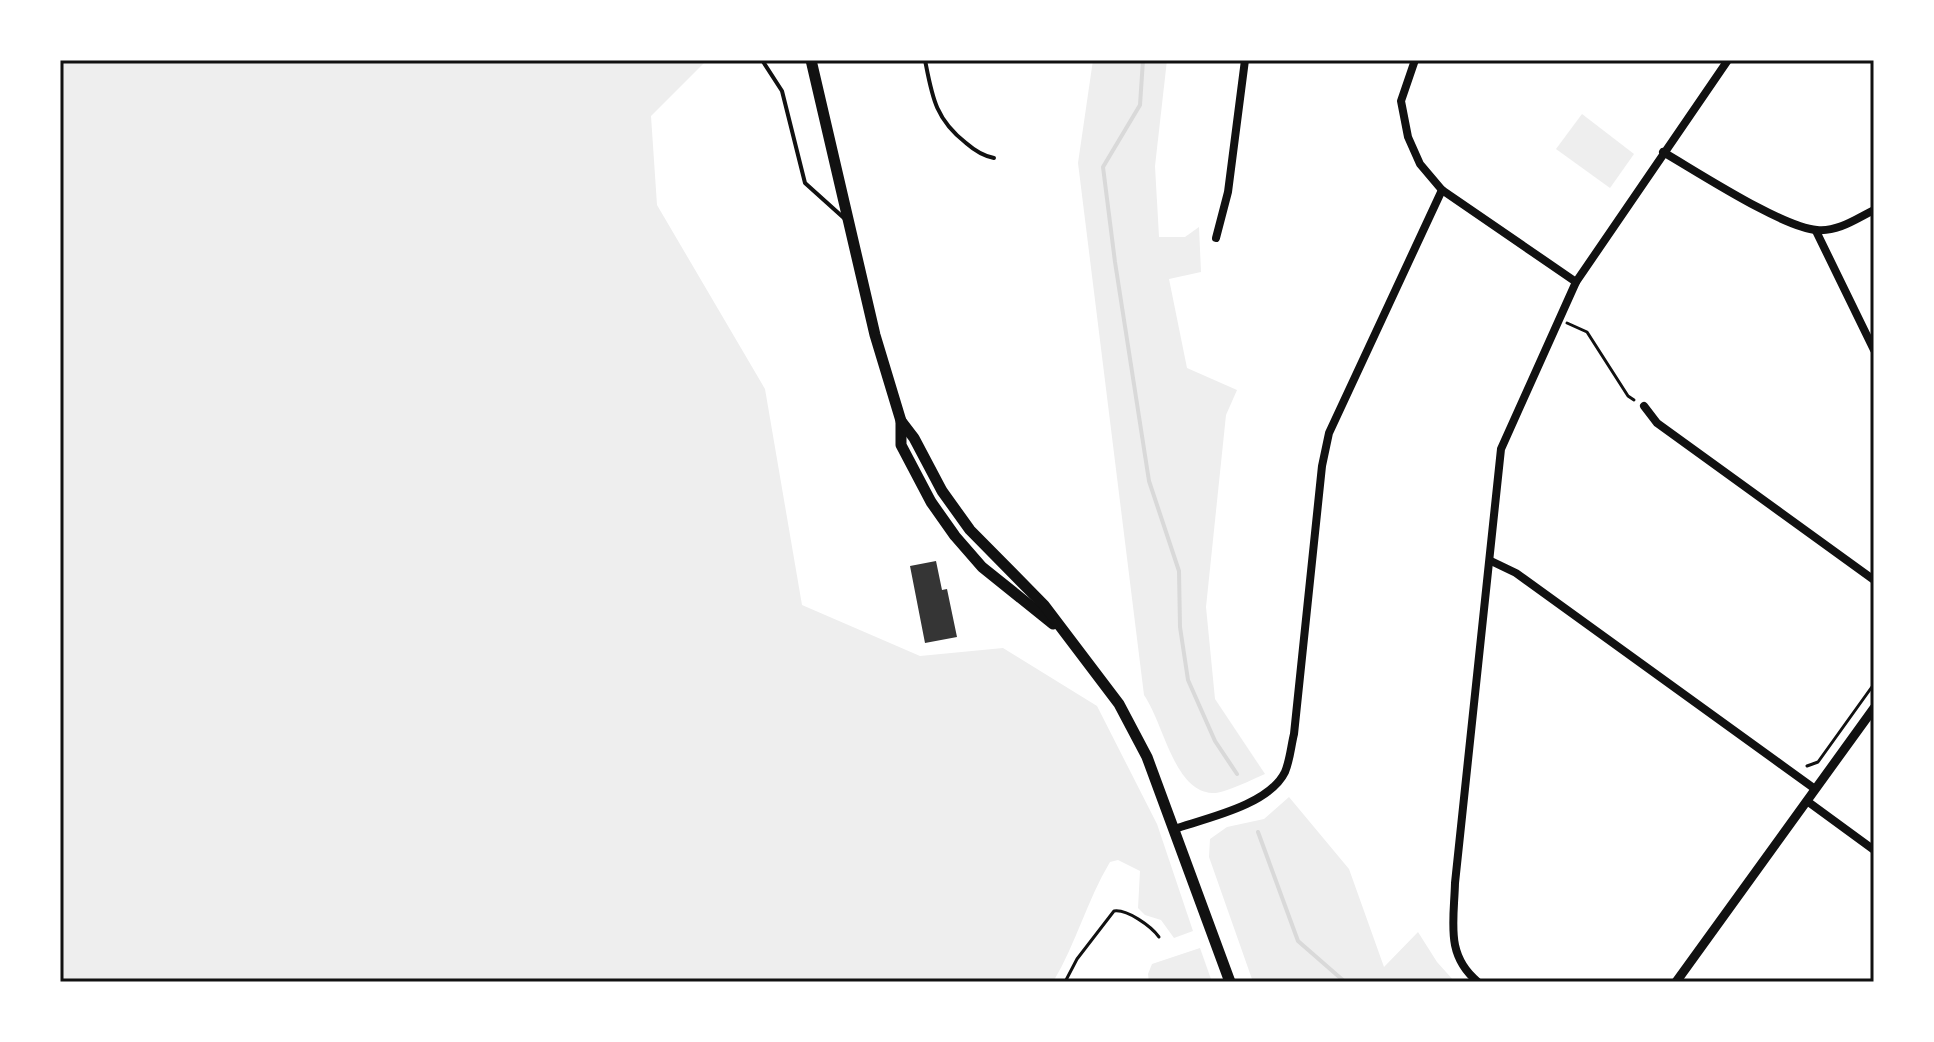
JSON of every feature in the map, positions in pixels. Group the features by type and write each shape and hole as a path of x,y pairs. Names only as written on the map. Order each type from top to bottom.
{"main road":[{"path":"811,60 875,335 901,421 901,445 931,502 955,536 993,576 1061,629 1134,728 1230,982"}],"street":[{"path":"1216,238 1228,192 1245,60"},
{"path":"1415,60 1401,101 1408,137 1420,164 1442,190 1576,282"},
{"path":"1478,982 1464,970 1453,945 1455,883 1501,449 1576,282 1728,60"},
{"path":"1663,152 1788,223 1816,231 1839,228 1874,210"},
{"path":"1174,829 1256,799 1277,784 1287,767 1294,734 1322,466 1329,433 1442,190"},
{"path":"1816,231 1874,350"},
{"path":"1644,406 1657,423 1874,580"},
{"path":"1491,561 1516,573 1815,789"},
{"path":"1676,982 1874,708"},
{"path":"1807,801 1874,850"}],"lane":[{"path":"762,60 782,91 805,183 850,224"},
{"path":"925,60 939,114 950,130 981,154 994,158"}],"path":[{"path":"1558,319 1587,332 1628,396 1644,406"},
{"path":"1807,766 1818,762 1874,684"},
{"path":"1065,982 1077,959 1114,911 1126,912 1150,927 1159,937"}],"shaded area":[{"path":"60,60 707,60 651,116 657,205 765,389 802,605 920,656 1003,648 1097,706 1157,824 1193,931 1174,938 1161,920 1145,915 1138,908 1140,871 1118,860 1110,862 1102,877 1053,982 60,982"},
{"path":"1093,60 1167,60 1155,166 1159,237 1185,237 1199,227 1201,272 1169,279 1187,368 1237,390 1226,415 1206,607 1215,699 1265,774 1217,793 1199,789 1179,769 1144,695 1078,163"},
{"path":"1582,114 1634,154 1610,188 1556,149"},
{"path":"1289,797 1349,869 1384,967 1418,932 1437,962 1455,982 1253,982 1209,857 1210,839 1227,827 1264,819"},
{"path":"1200,948 1212,982 1149,982 1152,964"}],"building":[{"path":"936,561 942,590 947,589 957,637 925,643 910,566"}],"waterway":[{"path":"1143,60 1140,105 1103,167 1115,262 1149,481 1179,571 1180,627 1188,680 1215,741 1237,774"},
{"path":"1258,832 1298,941 1345,982"}]}
